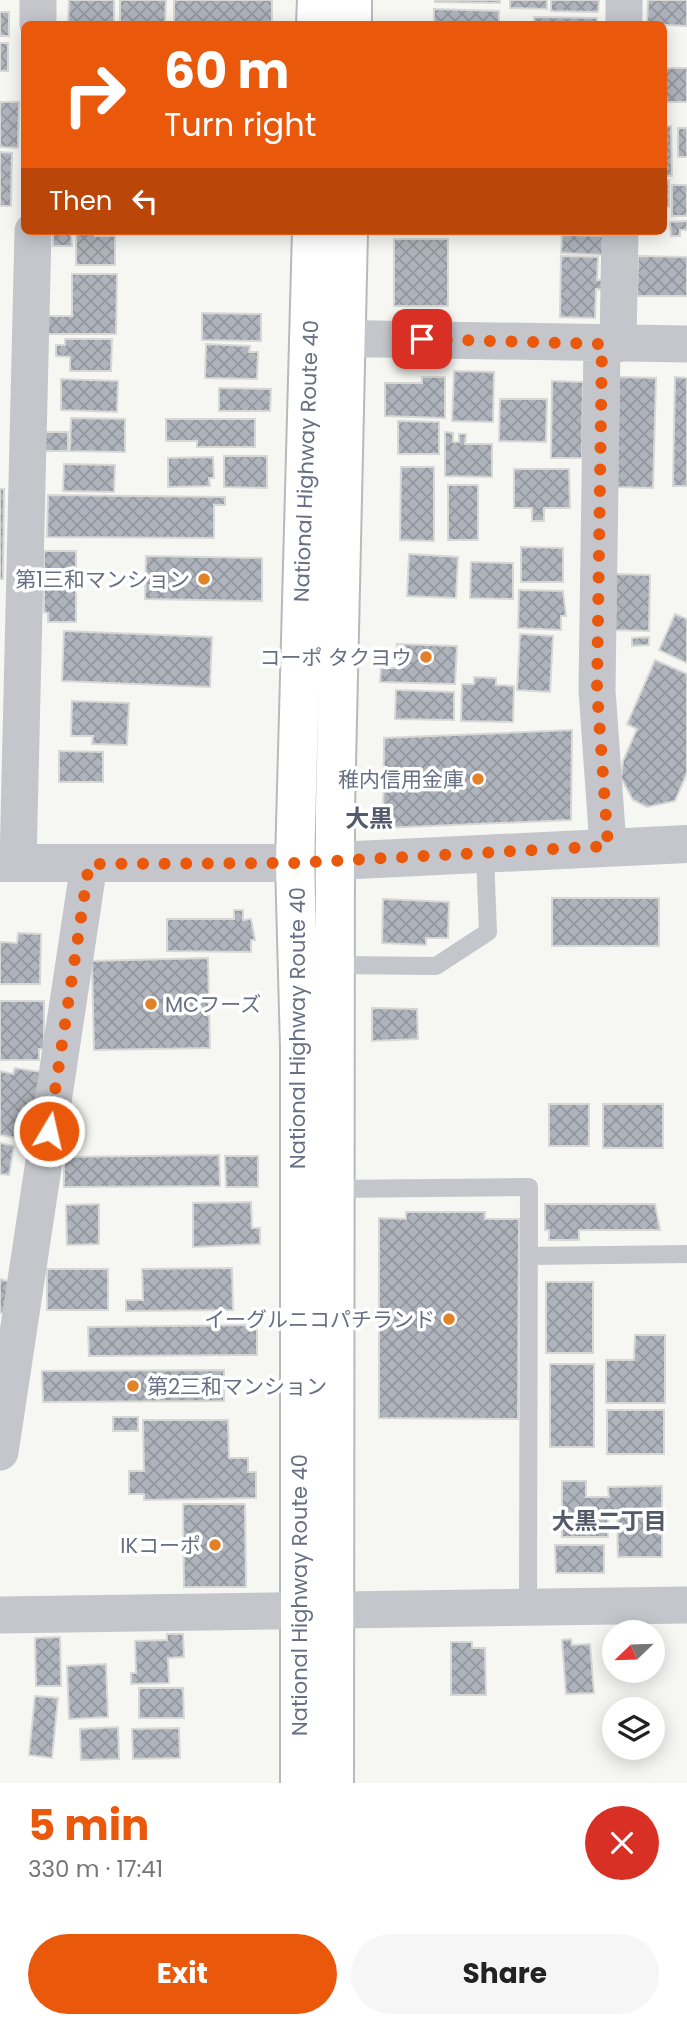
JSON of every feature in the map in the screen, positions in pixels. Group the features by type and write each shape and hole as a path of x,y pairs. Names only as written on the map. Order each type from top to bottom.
{"highway":[{"path":"316,21 317,0"},
{"path":"352,0 352,21"},
{"name":"National Highway Route 40","path":"300,1783 316,1611 316,1189 337,965 328,337 314,235"},
{"name":"National Highway Route 40","path":"316,1189 299,1021 295,863 328,337 347,235"},
{"name":"National Highway Route 40","path":"316,1611 334,1783"}],"street":[{"path":"38,0 38,21"},
{"path":"624,0 624,21"},
{"path":"33,235 9,863 295,863 687,844"},
{"path":"608,846 597,690 610,344 620,235"},
{"path":"328,337 687,344"},
{"path":"0,1452 89,864"},
{"path":"0,1615 687,1605"}],"lane":[{"path":"337,965 436,966 488,932 485,855"},
{"path":"316,1189 529,1187 528,1609"},
{"path":"529,1256 687,1254"}],"building":[{"path":"69,0 114,0 114,21 68,21"},
{"path":"120,0 166,0 165,21 120,21"},
{"path":"174,0 272,0 272,21 174,21"},
{"path":"500,0 500,3 435,2"},
{"path":"510,0 547,0 547,9 510,8"},
{"path":"551,0 599,0 598,12 551,11"},
{"path":"648,0 687,0 687,26 667,25 667,21 647,21"},
{"path":"434,9 499,11 499,21 434,21"},
{"path":"0,12 9,12 9,36 0,36"},
{"path":"534,17 597,18 597,21 534,21"},
{"path":"0,43 8,43 8,71 0,71"},
{"path":"667,68 687,68 687,102 667,102"},
{"path":"0,102 19,102 18,148 0,147"},
{"path":"667,126 671,126 672,176 667,176"},
{"path":"678,128 687,128 687,157 678,157"},
{"path":"0,152 12,153 11,206 0,206"},
{"path":"667,180 669,180 667,207"},
{"path":"672,185 687,185 687,216 672,216"},
{"path":"687,221 687,230 680,230 680,236 671,236 670,222"},
{"path":"53,235 71,235 72,246 53,246"},
{"path":"76,235 115,236 115,265 76,265"},
{"path":"562,235 606,236 606,255 561,253"},
{"path":"394,239 448,239 448,306 394,306"},
{"path":"561,256 598,257 597,280 605,280 604,290 596,289 595,318 560,317"},
{"path":"638,256 687,257 687,296 637,296"},
{"path":"72,274 117,274 116,334 46,334 46,316 72,316"},
{"path":"202,313 261,314 261,341 202,340"},
{"path":"65,339 112,339 111,371 70,371 70,357 56,356 56,345 65,345"},
{"path":"206,344 250,346 249,352 258,352 257,379 205,378"},
{"path":"454,371 494,372 493,422 452,421"},
{"path":"422,377 445,377 445,418 385,416 385,383 422,383"},
{"path":"619,377 656,378 653,488 617,487"},
{"path":"675,377 687,378 687,486 673,486"},
{"path":"61,379 118,381 117,412 61,410"},
{"path":"552,381 583,382 582,458 551,458"},
{"path":"219,388 271,389 270,411 219,411"},
{"path":"500,399 547,399 546,442 499,441"},
{"path":"71,418 125,419 125,452 70,451"},
{"path":"166,419 255,419 255,447 197,447 197,441 166,441"},
{"path":"398,421 439,422 439,454 398,454"},
{"path":"45,432 68,432 68,451 44,451"},
{"path":"445,432 453,433 453,442 459,442 459,434 466,434 465,444 492,444 492,477 445,476"},
{"path":"224,456 267,456 267,488 224,487"},
{"path":"213,457 214,478 209,478 210,486 168,487 168,458"},
{"path":"64,464 115,465 114,492 63,491"},
{"path":"401,467 434,467 434,541 400,540"},
{"path":"514,469 569,469 570,508 544,508 544,521 532,521 532,508 514,508"},
{"path":"448,485 478,485 478,540 448,540"},
{"path":"0,489 4,489 3,579 0,579"},
{"path":"48,495 225,497 225,505 214,505 214,538 47,537"},
{"path":"521,547 563,548 563,582 521,582"},
{"path":"44,551 76,551 76,622 48,622 48,613 44,612"},
{"path":"409,554 458,557 456,598 407,596"},
{"name":"第1三和マンション","path":"146,556 262,558 262,601 145,599"},
{"path":"471,562 513,563 513,599 470,598"},
{"path":"616,574 650,575 649,631 615,630"},
{"path":"519,590 563,591 566,616 561,616 561,630 518,628"},
{"path":"675,614 687,619 687,663 659,650"},
{"path":"64,631 212,637 210,687 62,681"},
{"path":"520,634 553,636 550,692 517,690"},
{"path":"649,637 649,645 632,646 632,638"},
{"name":"コーポ タクヨウ","path":"397,644 457,646 455,684 380,682 381,668 396,668"},
{"path":"655,660 687,674 687,773 675,801 647,807 633,800 621,778 623,761 637,729 627,724"},
{"path":"474,677 496,678 496,685 514,686 513,722 461,721 462,684 474,684"},
{"path":"396,690 454,692 454,720 395,719"},
{"path":"72,701 129,703 127,745 92,744 93,736 71,736"},
{"name":"稚内信用金庫","path":"572,730 571,820 383,828 384,738"},
{"path":"59,751 103,752 103,782 59,782"},
{"path":"552,898 659,898 659,946 552,946"},
{"path":"383,899 449,902 448,938 426,938 426,945 382,943"},
{"path":"234,910 243,910 243,920 251,919 255,940 251,940 251,952 167,951 167,919 234,919"},
{"path":"18,933 41,934 40,984 0,984 0,942 17,943"},
{"name":"MCフーズ","path":"208,958 210,1048 94,1050 92,961"},
{"path":"0,1001 44,1001 44,1049 39,1049 39,1060 0,1060"},
{"path":"372,1008 417,1009 418,1039 372,1041"},
{"path":"15,1068 41,1072 29,1140 0,1135 0,1071 13,1074"},
{"path":"549,1104 589,1104 589,1146 549,1146"},
{"path":"603,1104 663,1104 663,1148 603,1148"},
{"path":"0,1143 14,1146 9,1175 0,1174"},
{"path":"219,1155 220,1186 64,1187 64,1157"},
{"path":"225,1156 258,1156 258,1187 226,1187"},
{"path":"251,1202 252,1228 260,1228 260,1244 193,1247 193,1203"},
{"path":"99,1204 99,1244 67,1245 66,1205"},
{"path":"545,1204 655,1204 660,1230 579,1230 579,1240 549,1240 549,1230 545,1230"},
{"name":"イーグルニコパチランド","path":"406,1212 485,1212 485,1219 519,1219 518,1419 379,1418 379,1218 406,1219"},
{"path":"232,1268 233,1310 126,1311 126,1300 143,1300 142,1269"},
{"path":"47,1269 108,1269 108,1310 47,1310"},
{"path":"0,1279 10,1282 4,1313 0,1313"},
{"path":"546,1282 593,1282 593,1353 546,1353"},
{"path":"257,1325 257,1355 89,1356 88,1327"},
{"path":"635,1335 665,1335 665,1403 606,1403 606,1360 634,1360"},
{"path":"550,1364 594,1364 594,1447 550,1447"},
{"name":"第2三和マンション","path":"224,1370 224,1401 43,1402 42,1371"},
{"path":"607,1410 664,1410 664,1454 607,1454"},
{"path":"113,1417 138,1417 138,1431 113,1431"},
{"path":"143,1420 228,1420 229,1458 248,1458 248,1472 256,1472 256,1498 144,1500 144,1494 129,1494 129,1471 144,1471"},
{"path":"562,1481 586,1481 586,1497 609,1497 608,1487 662,1486 662,1557 618,1557 617,1512 608,1512 608,1537 562,1537"},
{"name":"IKコーポ","path":"183,1504 245,1504 246,1587 184,1587"},
{"path":"555,1545 604,1545 604,1573 556,1573"},
{"path":"167,1634 183,1634 184,1657 168,1658 169,1683 131,1684 131,1673 136,1673 135,1641 167,1640"},
{"path":"60,1637 61,1686 36,1686 35,1638"},
{"path":"571,1639 572,1645 590,1644 594,1693 566,1694 562,1640"},
{"path":"451,1642 472,1642 472,1648 485,1648 486,1695 451,1695"},
{"path":"106,1664 108,1717 69,1719 67,1666"},
{"path":"139,1688 183,1688 184,1718 139,1718"},
{"path":"35,1696 58,1698 52,1758 29,1755"},
{"path":"118,1727 119,1759 81,1760 80,1729"},
{"path":"179,1728 180,1758 133,1759 132,1729"}],"place":[{"name":"第1三和マンション","path":"204,579"},
{"name":"コーポ タクヨウ","path":"426,657"},
{"name":"稚内信用金庫","path":"478,779"},
{"name":"MCフーズ","path":"151,1004"},
{"name":"イーグルニコパチランド","path":"449,1319"},
{"name":"第2三和マンション","path":"133,1386"},
{"name":"IKコーポ","path":"215,1545"}],"district":[{"name":"大黒","path":"369,818"},
{"name":"大黒二丁目","path":"609,1521"}],"route":[{"path":"49,1131 89,864 295,863 485,855 608,846 597,690 602,344 422,339"}]}
